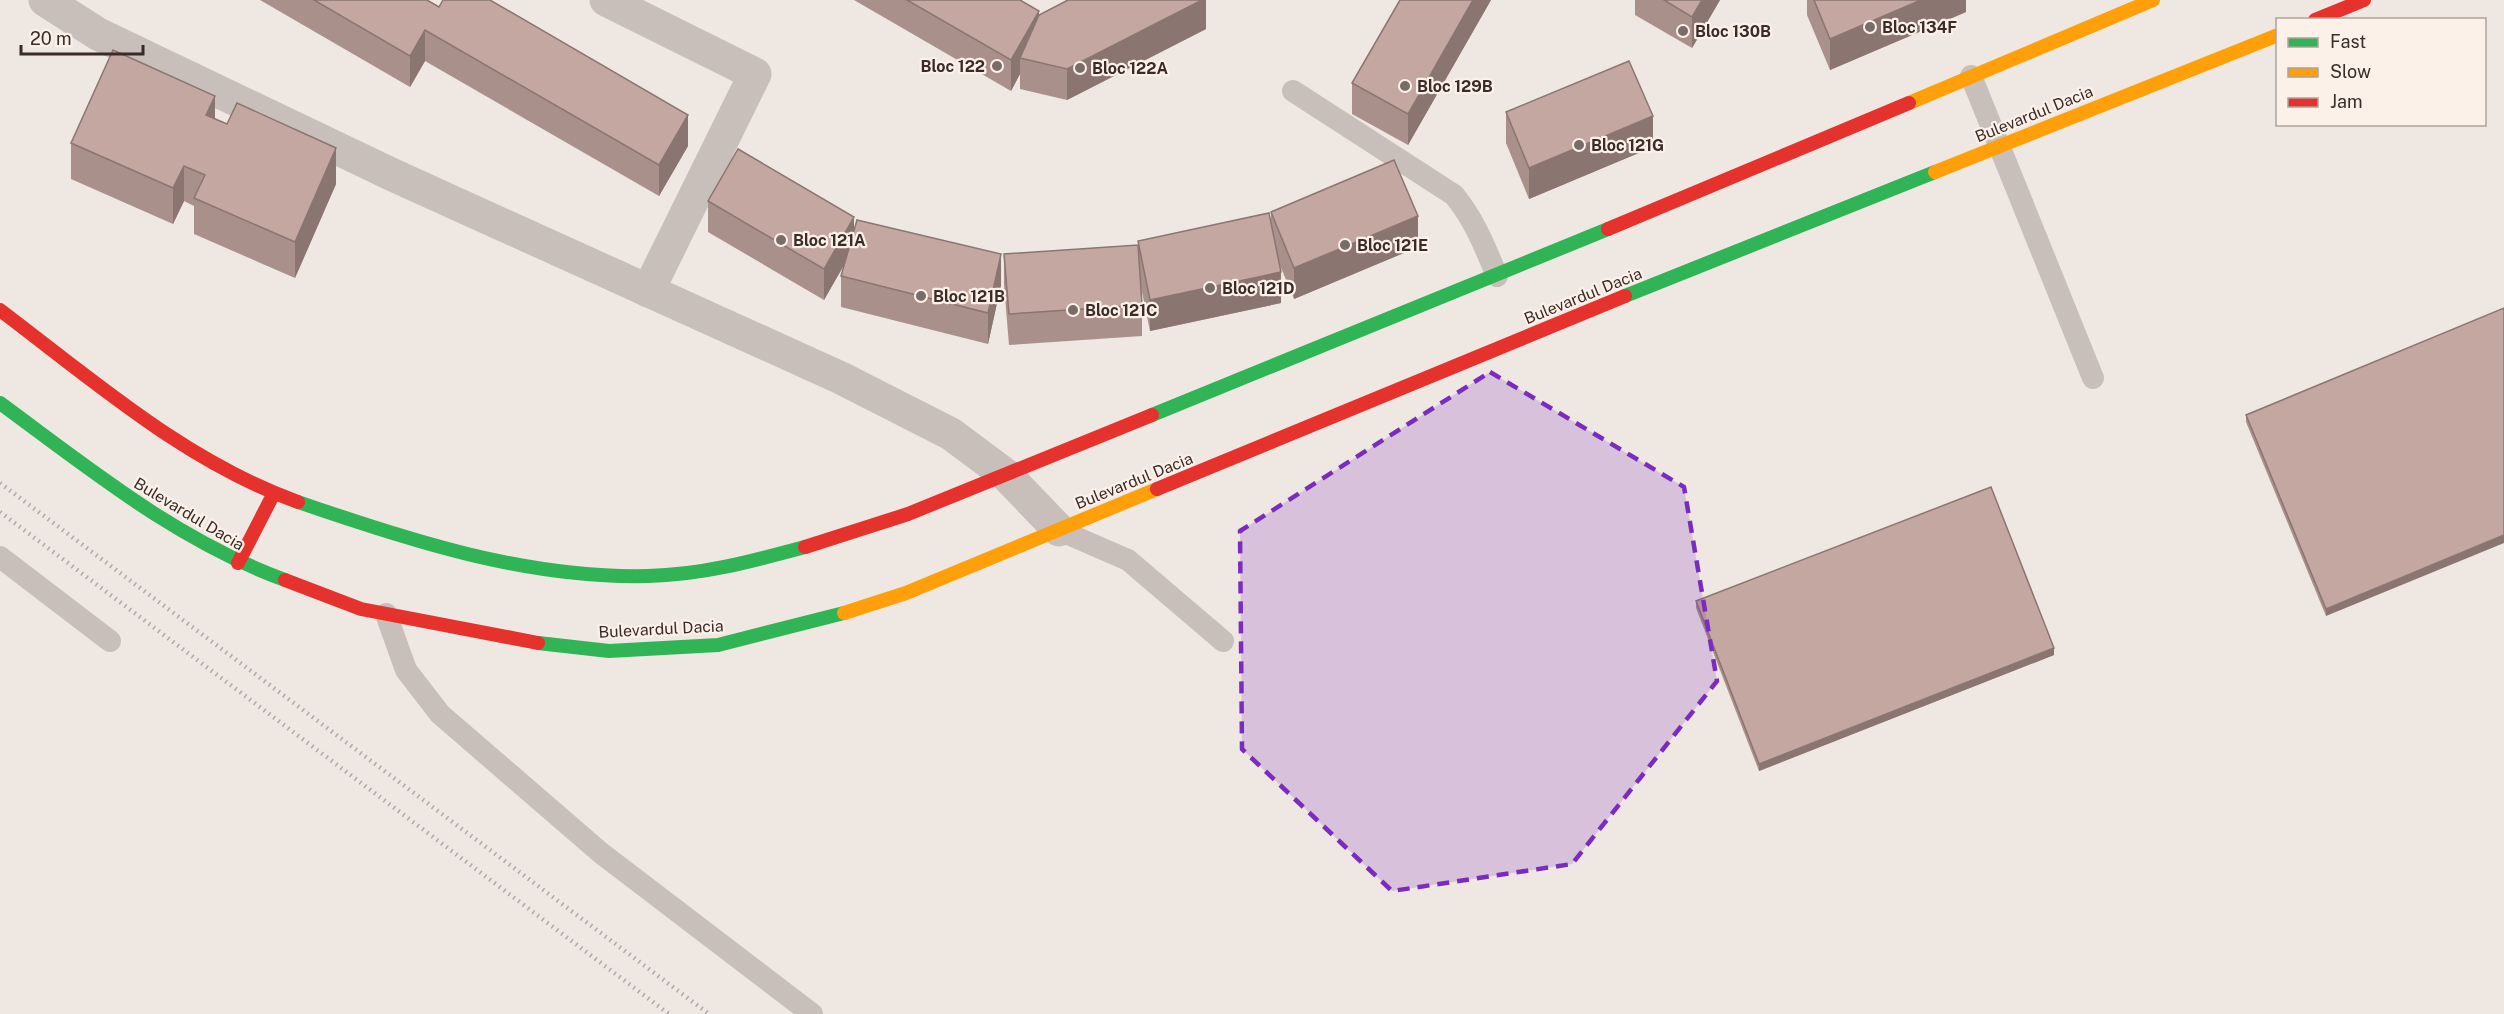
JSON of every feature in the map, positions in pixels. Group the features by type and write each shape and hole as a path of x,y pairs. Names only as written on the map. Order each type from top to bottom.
{"main road":[{"path":"0,310 174,441 274,493 385,532 483,558 570,573 649,576 730,567 821,543 908,514 1006,475 1497,276 2153,0"},
{"path":"2320,18 2364,0"},
{"name":"Bulevardul Dacia","path":"0,403 132,501 238,563 361,609 517,640 609,651 717,645 816,622 906,593 1725,255 2276,34"},
{"path":"238,563 274,493"}],"street":[{"path":"45,0 98,34 383,170 841,378 951,434 1006,475 1059,530"},
{"path":"604,0 755,74 648,291"}],"lane":[{"path":"1971,76 2093,378"},
{"path":"1293,91 1454,195 1483,242 1497,276"},
{"path":"1059,530 1128,560 1223,641"},
{"path":"0,556 110,641"},
{"path":"386,614 406,669 440,714 601,853 812,1014"}],"highlighted area":[{"path":"1490,372 1684,487 1717,681 1572,864 1392,891 1242,749 1240,531"}],"building":[{"path":"314,0 427,0 439,7 443,0 490,0 688,115 659,165 425,30 410,56"},
{"path":"907,0 1020,0 1039,11 1011,60"},
{"path":"1068,0 1202,0 1067,69 1020,58 1039,15"},
{"path":"1400,0 1473,0 1408,114 1352,83"},
{"path":"1664,0 1702,0 1692,17"},
{"path":"1814,0 1921,0 1830,39"},
{"path":"113,50 215,96 206,115 227,124 237,103 336,148 295,242 194,198 205,175 184,166 173,188 71,143"},
{"path":"1629,61 1653,116 1529,168 1506,112"},
{"path":"738,149 854,217 824,269 708,201"},
{"path":"1394,160 1418,216 1294,268 1271,212"},
{"path":"1269,213 1281,272 1150,300 1138,241"},
{"path":"857,220 1001,254 988,313 841,276"},
{"path":"1138,245 1142,305 1009,314 1004,254"},
{"path":"2504,308 2504,535 2326,609 2246,415"},
{"path":"1991,487 2054,648 1759,764 1696,601"}],"railway":[{"path":"0,483 709,1014"},
{"path":"0,512 669,1014"}],"traffic: fast":[{"path":"1625,296 1935,172"},
{"path":"1152,415 1608,229"},
{"path":"0,403 102,478 172,525 246,564 285,580"},
{"path":"298,502 470,555 559,571 603,575 648,576 688,573 747,562 805,547"},
{"path":"538,643 609,651 718,645 844,613"}],"traffic: slow":[{"path":"1909,103 2153,0"},
{"path":"1935,172 2276,36"},
{"path":"844,613 906,593 1157,489"}],"traffic: jam":[{"path":"2320,18 2364,0"},
{"path":"1608,229 1909,103"},
{"path":"1157,489 1625,296"},
{"path":"0,310 142,418 179,442 217,465 298,502"},
{"path":"805,547 908,514 1152,415"},
{"path":"238,563 274,493"},
{"path":"285,580 361,609 538,643"}],"place":[{"name":"Bloc 134F","path":"1870,27"},
{"name":"Bloc 130B","path":"1683,31"},
{"name":"Bloc 122","path":"997,66"},
{"name":"Bloc 122A","path":"1080,68"},
{"name":"Bloc 129B","path":"1405,86"},
{"name":"Bloc 121G","path":"1579,145"},
{"name":"Bloc 121A","path":"781,240"},
{"name":"Bloc 121E","path":"1345,245"},
{"name":"Bloc 121D","path":"1210,288"},
{"name":"Bloc 121B","path":"921,296"},
{"name":"Bloc 121C","path":"1073,310"}]}
